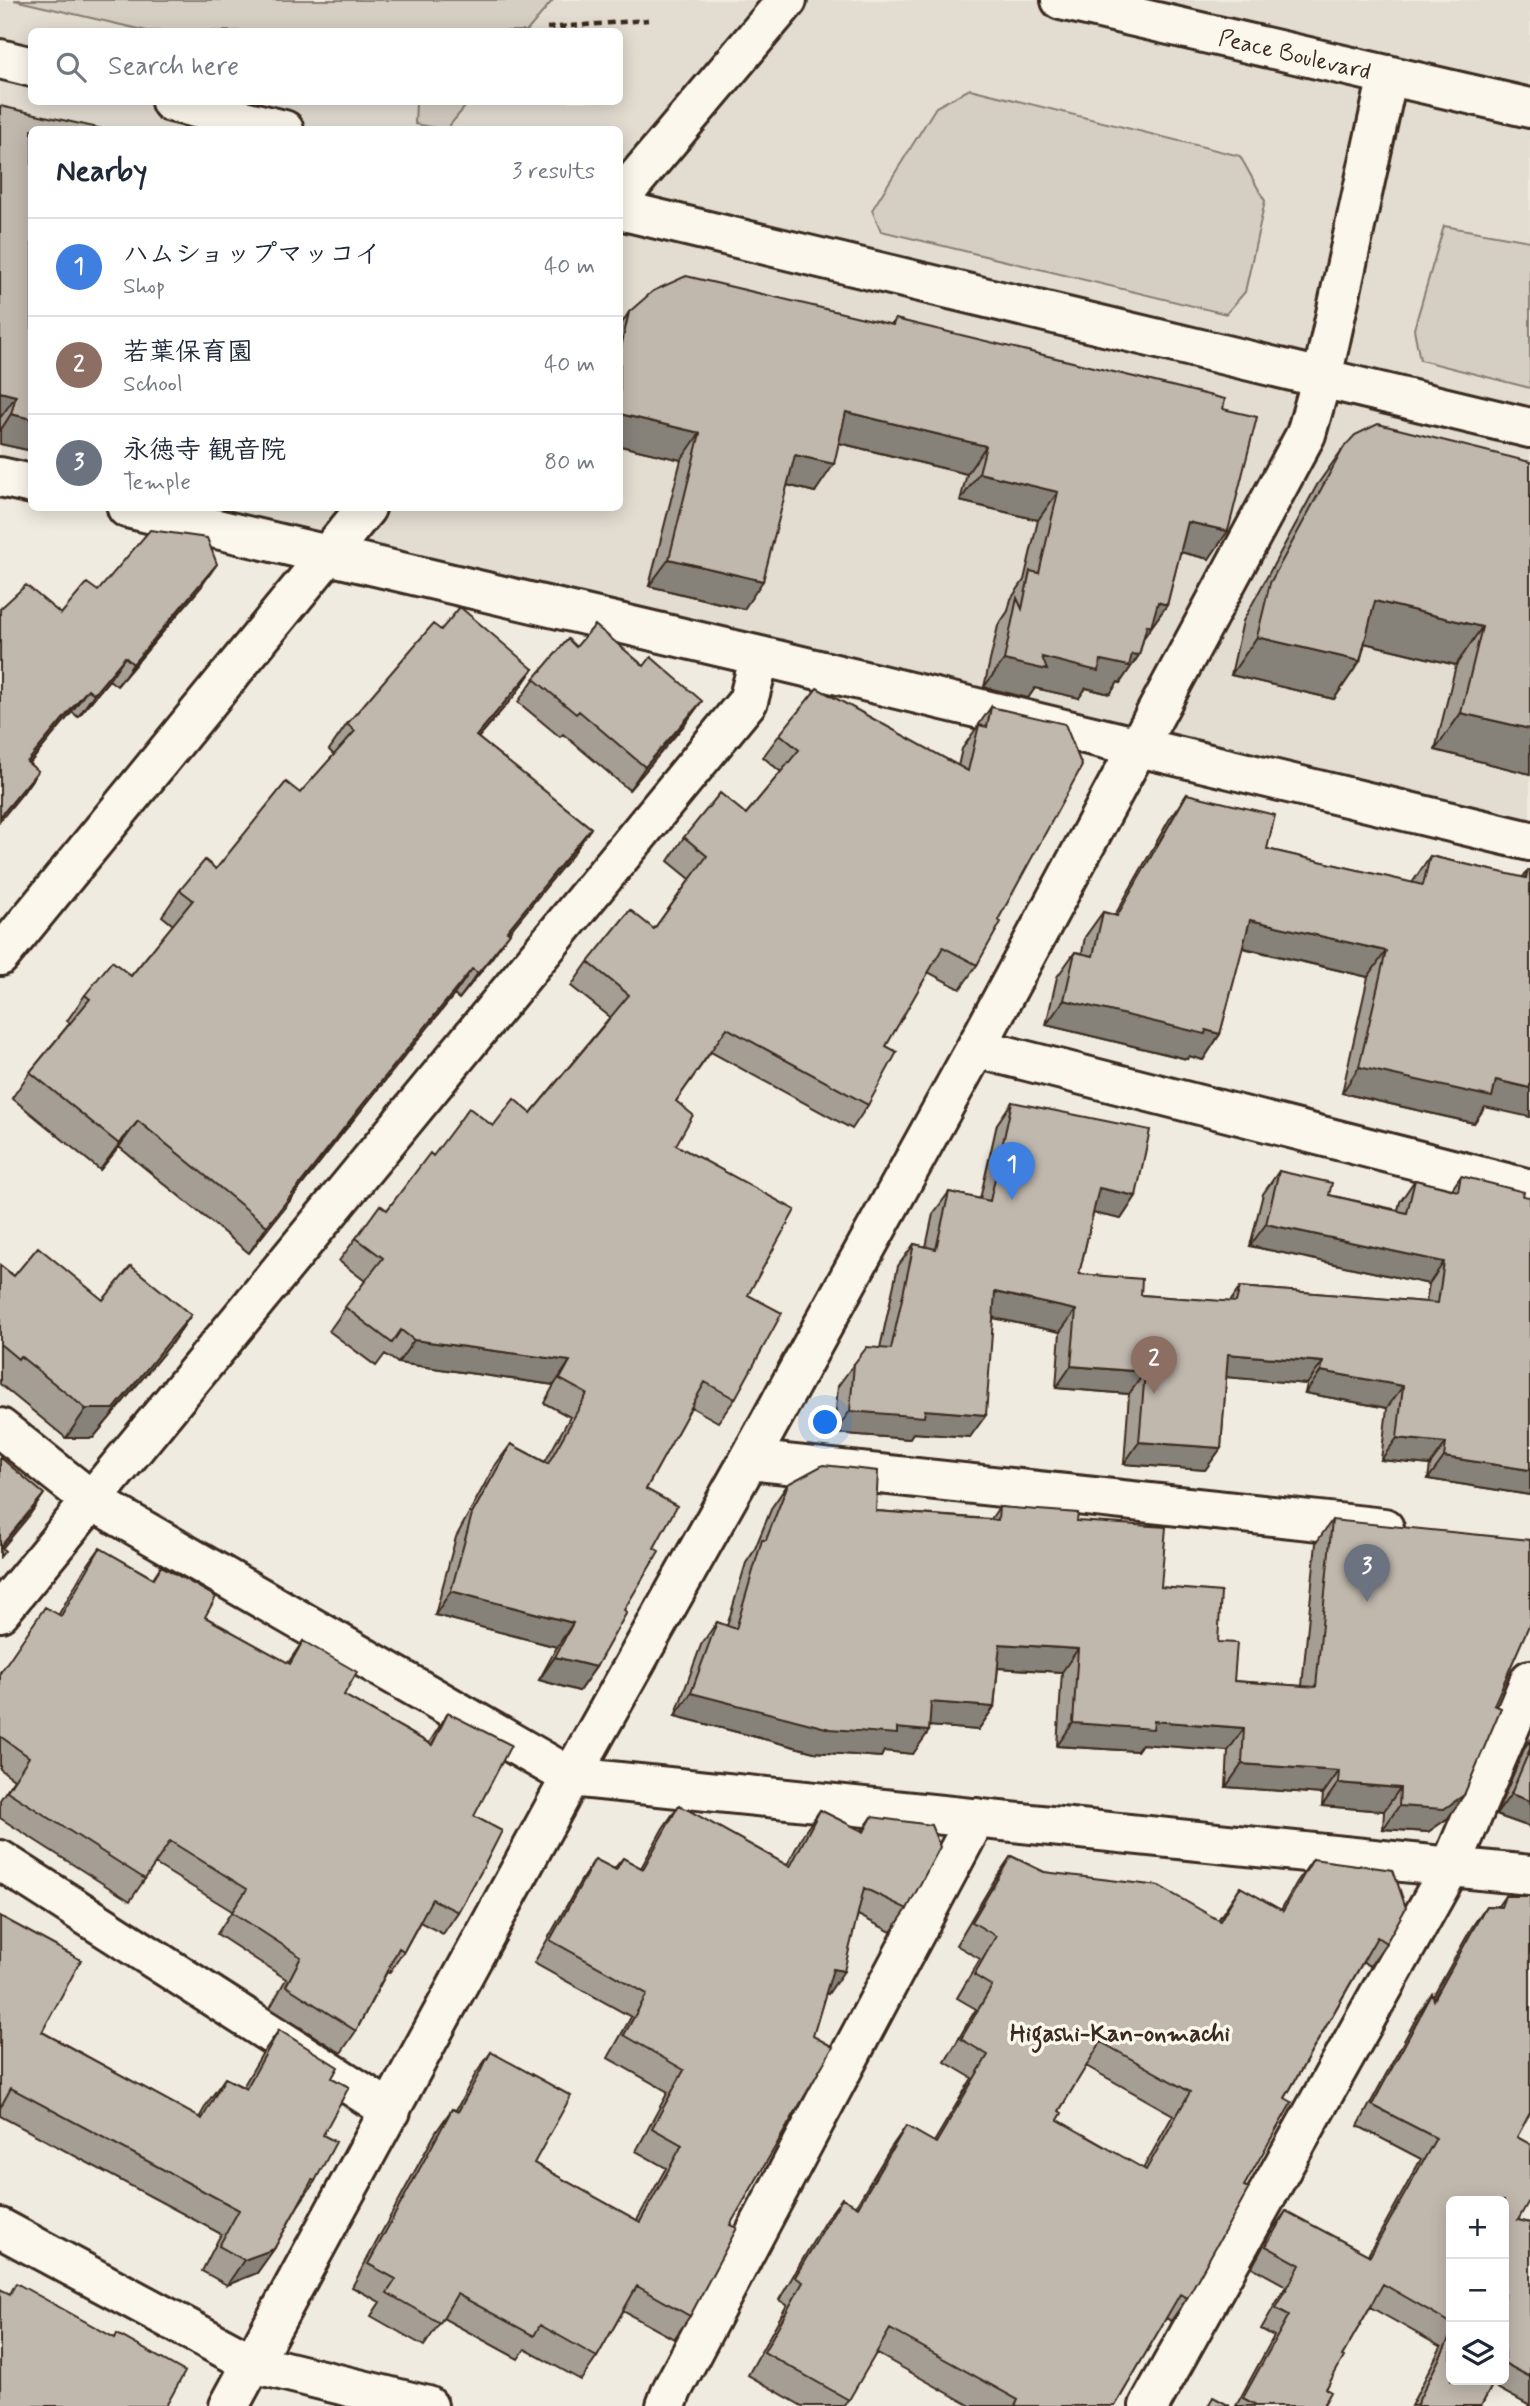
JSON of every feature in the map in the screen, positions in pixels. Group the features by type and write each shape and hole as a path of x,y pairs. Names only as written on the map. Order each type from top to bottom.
{"street":[{"path":"623,194 787,0"},
{"name":"Peace Boulevard","path":"1061,0 1530,108"},
{"path":"0,59 28,66"},
{"path":"229,2406 571,1777 976,1048 1306,434 1322,378 1388,75"},
{"path":"183,105 268,126"},
{"path":"623,211 1530,428"},
{"path":"0,477 28,483"},
{"path":"140,511 760,656 1530,841"},
{"path":"0,956 364,511"},
{"path":"0,1612 748,701 760,656"},
{"path":"976,1048 1530,1189"},
{"path":"0,1428 90,1500 571,1777 1530,1875"},
{"path":"749,1460 1420,1532"},
{"path":"1149,2406 1451,1866 1530,1680"},
{"path":"666,2406 672,2390 976,1818"},
{"path":"0,1860 391,2111"},
{"path":"0,2228 252,2363 428,2406"}],"path":[{"path":"547,28 648,20"}],"shaded area":[{"path":"0,0 1530,0 1530,839 163,511 623,511 623,126 28,126 28,478 0,471"},
{"path":"14,0 553,0 530,28 134,28"},
{"path":"970,89 1240,156 1265,201 1245,292 1226,314 881,231 872,210 936,107"},
{"path":"416,105 467,105 449,126 415,124"},
{"path":"1444,226 1530,241 1530,388 1420,360 1414,329"}],"building":[{"path":"0,106 89,126 28,126 28,418 11,414 16,396 0,392"},
{"path":"686,276 893,325 895,319 1225,399 1223,409 1257,417 1228,531 1188,522 1167,605 1158,602 1151,627 1147,625 1139,655 1132,654 1129,666 1101,660 1098,671 1042,657 1047,670 1004,660 1017,598 1022,609 1030,571 1039,573 1058,492 979,473 986,446 846,412 834,464 795,455 763,581 669,559 700,433 623,415 623,339 629,312 653,291"},
{"path":"1378,424 1530,462 1530,729 1461,713 1482,627 1375,601 1360,661 1257,637 1270,583 1344,447 1355,435"},
{"path":"150,530 207,538 217,564 133,664 125,657 94,694 88,689 27,762 38,771 0,817 0,609 26,585 61,614 87,583 98,591"},
{"path":"460,607 533,669 476,736 591,828 507,931 510,933 478,973 472,969 267,1226 138,1121 119,1144 30,1072 90,999 85,995 112,961 131,976 193,900 180,890 205,860 216,869 286,782 300,793 355,731 347,724 408,653 433,624 441,630"},
{"path":"595,625 644,666 651,657 702,701 645,767 579,711 576,714 534,679 568,639 576,647"},
{"path":"817,688 968,771 979,725 987,727 991,707 1065,724 1082,766 998,920 1001,922 977,965 943,947 886,1046 897,1052 868,1105 727,1028 676,1101 693,1115 676,1145 795,1210 748,1295 782,1313 735,1399 705,1382 646,1489 677,1506 654,1548 659,1551 624,1610 627,1612 596,1667 555,1657 573,1623 451,1591 472,1514 511,1444 548,1464 587,1394 560,1379 570,1361 414,1340 401,1330 392,1343 345,1307 383,1258 356,1238 380,1205 387,1210 430,1153 433,1156 469,1108 493,1126 514,1099 531,1113 629,995 588,962 630,910 654,929 707,856 684,837 720,793 746,814 799,750 780,734"},
{"path":"1187,794 1275,815 1267,849 1423,885 1430,856 1526,878 1530,870 1530,1088 1496,1080 1492,1097 1359,1067 1386,951 1250,920 1220,1034 1206,1030 1205,1034 1064,1000 1075,952 1093,956 1103,912 1117,916"},
{"path":"1012,1102 1150,1130 1136,1196 1099,1188 1079,1274 1142,1279 1141,1295 1236,1302 1240,1287 1438,1303 1444,1262 1266,1224 1279,1171 1332,1183 1329,1195 1407,1213 1415,1180 1458,1191 1461,1176 1524,1192 1523,1196 1530,1197 1530,1470 1444,1457 1446,1443 1397,1438 1403,1386 1321,1371 1323,1362 1228,1354 1221,1448 1139,1442 1145,1372 1071,1366 1076,1310 995,1292 986,1415 925,1410 924,1417 850,1411 854,1364 867,1347 891,1349 914,1244 936,1249 949,1192 990,1201"},
{"path":"38,1247 103,1300 131,1266 191,1315 114,1409 86,1409 20,1356 18,1359 0,1344 0,1265 14,1276"},
{"path":"0,1457 44,1494 0,1547"},
{"path":"823,1465 878,1471 876,1511 998,1520 999,1507 1078,1513 1077,1521 1166,1527 1161,1587 1221,1592 1218,1642 1237,1643 1234,1681 1316,1687 1332,1520 1530,1540 1530,1623 1494,1705 1501,1708 1464,1795 1444,1809 1399,1806 1400,1788 1338,1783 1339,1771 1242,1764 1244,1728 1154,1721 1153,1729 1073,1723 1078,1649 1000,1644 994,1707 931,1702 929,1731 897,1728 897,1734 830,1729 691,1693 717,1622 736,1629 762,1540 766,1540 788,1484"},
{"path":"100,1548 154,1579 161,1566 216,1597 205,1617 290,1664 303,1641 357,1672 344,1695 432,1745 448,1713 511,1745 474,1816 502,1831 482,1870 458,1912 432,1899 404,1951 399,1948 356,2031 286,1986 301,1957 232,1912 247,1889 170,1841 145,1879 7,1791 29,1757 0,1736 0,1673 45,1607 61,1616"},
{"path":"1530,1749 1530,1801 1511,1794"},
{"path":"679,1805 790,1867 820,1810 864,1832 872,1817 931,1825 940,1847 907,1909 864,1888 844,1971 833,1969 813,2036 833,2047 730,2225 737,2228 690,2316 637,2286 597,2357 540,2325 534,2336 457,2294 440,2323 387,2293 396,2279 368,2264 452,2109 458,2112 491,2052 571,2096 534,2163 640,2222 682,2145 652,2128 684,2070 624,2035 647,1994 550,1940 595,1859 616,1870 623,1858 643,1869"},
{"path":"1011,1856 1044,1872 1159,1886 1220,1921 1240,1887 1283,1911 1313,1859 1393,1870 1406,1908 1386,1943 1377,1937 1285,2098 1292,2102 1244,2186 1249,2188 1187,2298 1180,2294 1115,2406 1015,2406 1018,2400 890,2329 849,2400 764,2352 803,2282 795,2277 842,2198 858,2207 906,2126 936,2143 988,2055 961,2039 992,1986 974,1975 996,1936 972,1922","holes":["1101,2042 1190,2092 1146,2170 1058,2120 1062,2113 1059,2111"]},
{"path":"1505,1896 1530,1896 1530,2113 1517,2137 1530,2144 1530,2199 1518,2220 1530,2223 1530,2377 1509,2366 1509,2196 1446,2196 1446,2320 1383,2284 1342,2356 1344,2357 1326,2389 1331,2392 1323,2406 1258,2406 1243,2398 1289,2315 1276,2308 1300,2265 1266,2246 1286,2211 1370,2256 1436,2138 1372,2105 1432,1994 1434,2000 1486,1906 1501,1907"},
{"path":"0,1916 81,1960 42,2032 202,2119 225,2078 246,2089 279,2030 338,2067 332,2078 349,2087 323,2135 336,2142 274,2249 244,2260 219,2246 239,2210 11,2088 0,2108"},
{"path":"16,2283 115,2338 117,2334 185,2372 166,2406 0,2406 0,2289 10,2294"},
{"path":"1446,2345 1446,2385 1492,2385 1481,2406 1416,2406"},
{"path":"1213,2397 1230,2406 1208,2406"}],"place":[{"name":"ハムショップマッコイ","path":"1012,1200"},
{"name":"若葉保育園","path":"1154,1394"},
{"name":"永徳寺 観音院","path":"1367,1602"}],"district":[{"name":"Higashi-Kan-onmachi","path":"1120,2033"}]}
